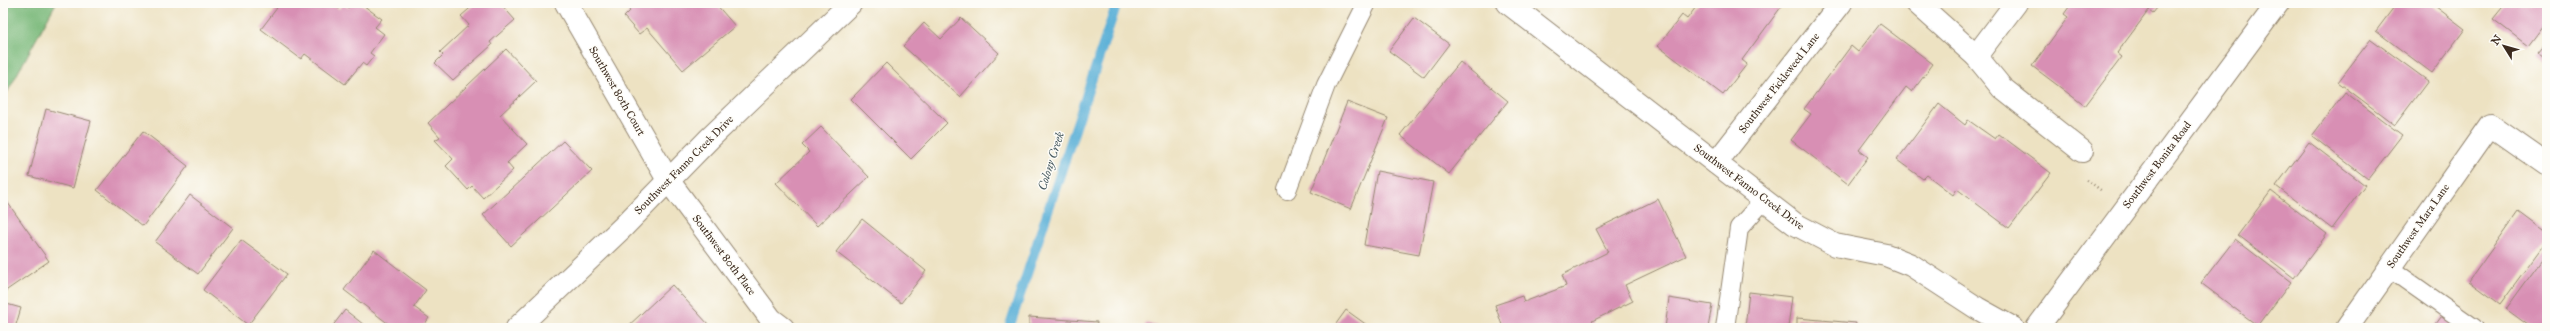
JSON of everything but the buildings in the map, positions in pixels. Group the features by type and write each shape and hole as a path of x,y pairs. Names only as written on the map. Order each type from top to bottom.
{"street":[{"name":"Southwest 80th Court","path":"566,3 668,180"},
{"name":"Southwest Fanno Creek Drive","path":"517,328 623,227 668,180 851,3"},
{"name":"Southwest Fanno Creek Drive","path":"1508,3 1795,224 1836,245 1886,255 1911,265 1977,308 2013,328"},
{"name":"Southwest Pickleweed Lane","path":"1716,163 1841,3"},
{"path":"1917,3 1976,56 2002,88 2082,151"},
{"path":"1976,56 2016,3"},
{"name":"Southwest Bonita Road","path":"2037,328 2278,3"},
{"name":"Southwest Mara Lane","path":"2347,328 2490,125 2547,165"},
{"name":"Southwest 80th Place","path":"668,180 771,319 783,328"}],"lane":[{"path":"1287,190 1326,86 1367,3"},
{"path":"1725,328 1739,228 1764,200"},
{"path":"2389,268 2474,328"}],"path":[{"path":"2082,151 2076,172 2125,208"}],"green space":[{"path":"3,3 56,3 3,100"}],"waterway":[{"name":"Colony Creek","path":"1009,328 1117,3"}]}
